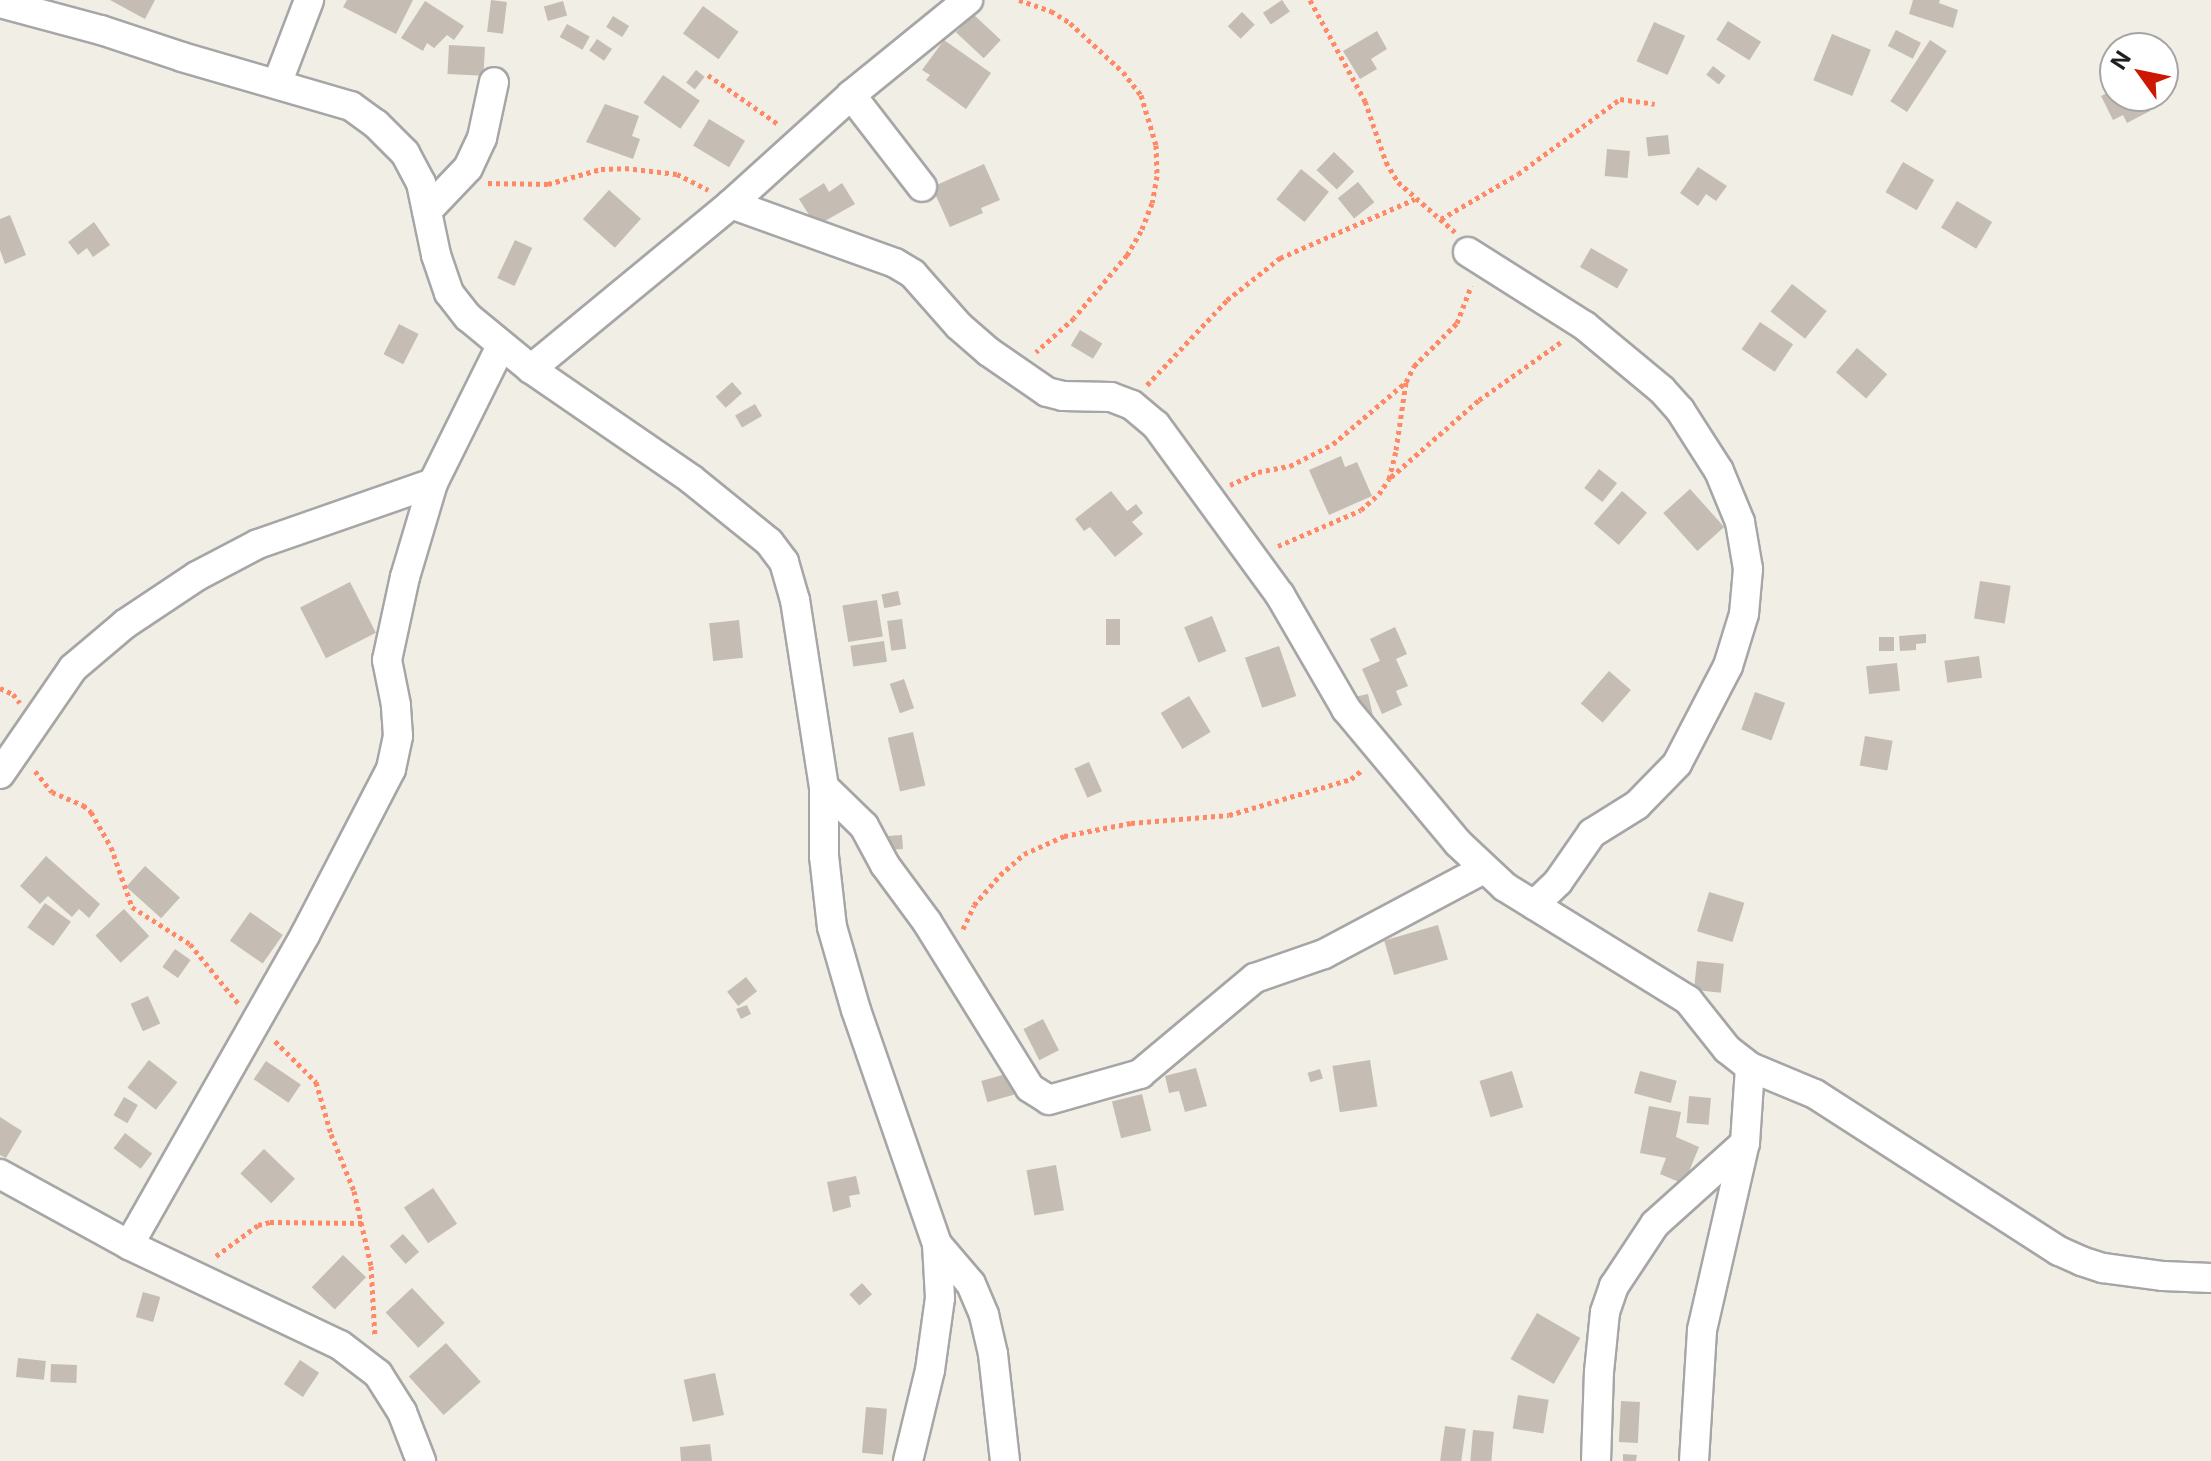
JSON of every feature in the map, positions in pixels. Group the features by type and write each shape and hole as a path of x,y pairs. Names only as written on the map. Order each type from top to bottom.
{"street":[{"path":"277,84 309,0"},
{"path":"531,369 731,204 851,95 968,0"},
{"path":"0,3 101,30 351,106 376,124 405,153 421,183 436,255 449,293 468,317 531,369 691,479 769,542 784,562 795,600 824,787 828,897 839,955 937,1244 940,1298 930,1370 908,1461"},
{"path":"427,211 459,180 482,138 494,82"},
{"path":"851,95 922,187"},
{"path":"731,204 895,263 913,274 959,326 1014,371 1047,392 1063,396 1111,397 1132,405 1156,425 1254,555 1346,709 1380,753 1484,869 1534,905 1688,1000 1727,1049 1750,1067 1815,1094 2059,1251 2103,1268 2163,1276 2211,1278"},
{"path":"1468,252 1585,326 1662,390 1687,420 1719,471 1740,522 1748,569 1745,599 1728,666 1677,764 1637,805 1592,833 1558,882 1534,905"},
{"path":"129,1245 369,816 391,769 398,736 396,705 387,660 405,577 433,483 501,346"},
{"path":"0,774 73,668 97,644 197,576 270,539 433,483"},
{"path":"824,787 864,826 885,865 956,967 1030,1088 1043,1097 1055,1099 1140,1074 1255,978 1324,954 1484,869"},
{"path":"1694,1461 1702,1330 1745,1143 1750,1067"},
{"path":"1596,1461 1605,1312 1614,1286 1655,1224 1745,1143"},
{"path":"0,1174 129,1245 340,1345 378,1374 402,1412 421,1461"},
{"path":"937,1244 971,1284 984,1315 993,1354 1005,1461"}],"path":[{"path":"1014,371 1074,318 1127,255 1152,203 1157,176 1156,145 1150,115 1141,95 1123,72 1070,23 1051,11 1019,0"},
{"path":"1310,0 1365,101 1386,162 1398,182 1441,219 1461,239 1468,252 1472,281 1464,308 1446,336 1414,366 1406,382 1389,479"},
{"path":"708,75 802,140"},
{"path":"1441,219 1518,174 1620,99 1655,104"},
{"path":"459,180 548,184 601,169 625,168 677,174 731,204"},
{"path":"1132,405 1146,386 1250,279 1305,246 1415,199"},
{"path":"1254,555 1310,535 1361,510 1379,494 1389,479 1479,400 1585,326"},
{"path":"1208,497 1246,476 1290,466 1333,444 1406,382"},
{"path":"25,736 30,760 43,784 83,805 104,831 132,907 190,944 254,1022 316,1082 362,1223 371,1266 378,1374"},
{"path":"956,967 963,930 974,905 1000,875 1024,854 1064,836 1131,823 1229,815 1255,808 1351,779 1380,753"},
{"path":"194,1275 258,1225 270,1222 362,1223"}],"building":[{"path":"110,0 155,0 145,19"},
{"path":"347,0 413,0 396,34 343,7"},
{"path":"491,0 507,2 503,34 487,32"},
{"path":"1282,0 1290,12 1271,24 1263,13"},
{"path":"1913,0 1940,0 1939,3 1958,10 1953,28 1909,14"},
{"path":"425,1 464,26 454,40 447,35 434,48 427,43 423,51 401,38"},
{"path":"563,1 567,15 548,21 544,7"},
{"path":"703,6 739,32 719,59 683,34"},
{"path":"1242,12 1255,25 1241,39 1228,26"},
{"path":"973,14 1001,40 984,58 956,32"},
{"path":"613,16 629,26 622,37 606,27"},
{"path":"1728,21 1761,42 1749,60 1716,40"},
{"path":"1654,22 1685,36 1668,75 1637,61"},
{"path":"567,24 590,37 582,50 560,37"},
{"path":"1896,30 1921,43 1913,59 1888,46"},
{"path":"1377,31 1387,49 1371,59 1377,69 1360,79 1343,51"},
{"path":"1832,34 1871,50 1852,96 1813,80"},
{"path":"597,39 612,49 604,61 589,51"},
{"path":"944,40 991,73 966,109 926,80 930,75 922,70"},
{"path":"1930,40 1947,51 1907,112 1890,101"},
{"path":"449,45 485,47 483,76 447,74"},
{"path":"1713,66 1726,76 1719,85 1706,75"},
{"path":"696,70 705,77 695,89 686,83"},
{"path":"663,75 700,101 680,129 643,103"},
{"path":"605,104 639,116 632,136 640,139 633,159 586,142"},
{"path":"2109,112 2148,112 2127,123 2123,115 2113,120"},
{"path":"709,119 745,141 729,167 693,146"},
{"path":"1668,135 1670,154 1648,156 1646,137"},
{"path":"1607,149 1630,151 1628,178 1605,176"},
{"path":"1334,152 1354,171 1337,189 1317,170"},
{"path":"1903,162 1934,180 1917,210 1886,192"},
{"path":"984,164 1000,200 981,208 983,213 950,227 932,187"},
{"path":"1698,167 1727,186 1716,201 1706,194 1698,206 1680,193"},
{"path":"1301,169 1329,192 1304,222 1276,199"},
{"path":"1358,182 1374,202 1354,219 1338,198"},
{"path":"824,183 829,192 842,183 855,204 816,226 799,199"},
{"path":"609,190 641,219 615,248 583,219"},
{"path":"1957,201 1992,222 1976,249 1941,228"},
{"path":"10,215 26,255 5,264 0,250 0,219"},
{"path":"94,222 110,245 93,257 87,248 78,255 68,242"},
{"path":"515,240 532,248 514,286 497,278"},
{"path":"1591,248 1628,270 1617,289 1580,267"},
{"path":"1792,284 1827,311 1805,339 1770,312"},
{"path":"1760,322 1793,344 1775,372 1742,349"},
{"path":"399,324 419,334 403,364 384,354"},
{"path":"1080,330 1102,343 1093,359 1071,345"},
{"path":"1857,348 1887,374 1866,398 1836,372"},
{"path":"732,382 742,393 726,408 716,397"},
{"path":"755,404 762,416 742,428 735,415"},
{"path":"1341,456 1345,467 1357,462 1372,496 1329,515 1309,470"},
{"path":"1599,469 1617,483 1602,502 1584,488"},
{"path":"1690,489 1724,527 1697,551 1663,513"},
{"path":"1111,491 1127,511 1136,504 1143,513 1132,522 1143,534 1115,557 1090,527 1084,531 1075,519"},
{"path":"1622,491 1647,513 1619,545 1594,523"},
{"path":"1980,581 2011,586 2005,623 1974,619"},
{"path":"350,582 376,633 326,658 300,607"},
{"path":"898,591 901,605 884,608 881,595"},
{"path":"877,600 883,637 848,642 842,605"},
{"path":"1212,616 1226,651 1198,662 1184,627"},
{"path":"902,619 906,649 891,651 887,621"},
{"path":"1106,619 1120,619 1120,645 1106,645"},
{"path":"739,620 743,658 713,661 709,623"},
{"path":"1395,627 1407,654 1396,659 1408,686 1396,691 1402,705 1382,714 1362,669 1380,661 1370,639"},
{"path":"1926,634 1926,643 1916,644 1916,650 1900,651 1899,636"},
{"path":"1879,637 1894,637 1894,651 1879,651"},
{"path":"884,641 887,662 853,667 850,646"},
{"path":"1279,646 1296,696 1262,708 1245,658"},
{"path":"1979,656 1982,678 1947,683 1944,661"},
{"path":"1897,663 1900,691 1869,694 1866,666"},
{"path":"1609,671 1631,690 1603,722 1581,703"},
{"path":"904,679 914,708 900,713 890,684"},
{"path":"1755,692 1785,703 1771,741 1741,730"},
{"path":"1368,694 1373,715 1358,719 1353,697"},
{"path":"1189,696 1211,732 1182,749 1161,713"},
{"path":"913,732 925,786 900,791 888,738"},
{"path":"1865,736 1893,741 1887,770 1860,766"},
{"path":"1089,762 1102,791 1087,798 1074,769"},
{"path":"902,835 903,849 882,850 881,836"},
{"path":"46,856 100,904 89,918 79,909 72,917 48,896 40,904 20,886"},
{"path":"145,866 180,897 161,918 126,887"},
{"path":"1709,892 1744,903 1732,942 1697,931"},
{"path":"45,903 71,922 53,946 27,927"},
{"path":"124,909 149,936 121,963 95,936"},
{"path":"250,912 283,935 263,964 230,941"},
{"path":"1438,925 1448,960 1394,975 1384,940"},
{"path":"175,949 191,960 178,978 162,967"},
{"path":"1697,961 1724,964 1721,993 1694,990"},
{"path":"746,977 757,991 738,1006 727,992"},
{"path":"148,996 160,1023 143,1031 131,1004"},
{"path":"747,1005 751,1014 741,1019 736,1009"},
{"path":"1043,1019 1059,1050 1039,1060 1023,1029"},
{"path":"149,1060 177,1082 156,1110 127,1088"},
{"path":"1370,1060 1377,1106 1340,1112 1332,1066"},
{"path":"266,1061 301,1084 289,1103 254,1079"},
{"path":"1196,1068 1207,1106 1185,1112 1179,1091 1169,1093 1165,1076"},
{"path":"1320,1069 1323,1079 1310,1082 1308,1073"},
{"path":"1512,1071 1523,1107 1491,1117 1479,1081"},
{"path":"1640,1071 1677,1081 1671,1103 1634,1093"},
{"path":"1013,1072 1019,1093 987,1102 981,1081"},
{"path":"1142,1094 1151,1131 1121,1138 1112,1101"},
{"path":"1689,1096 1711,1098 1709,1125 1687,1123"},
{"path":"124,1097 138,1105 127,1123 114,1115"},
{"path":"1649,1106 1681,1112 1676,1137 1699,1147 1684,1184 1660,1174 1666,1158 1640,1153"},
{"path":"0,1117 22,1131 6,1158 0,1155"},
{"path":"125,1133 152,1153 141,1169 114,1148"},
{"path":"264,1149 295,1179 271,1203 240,1173"},
{"path":"1056,1165 1064,1210 1034,1216 1026,1170"},
{"path":"856,1176 860,1194 849,1196 851,1207 833,1212 827,1182"},
{"path":"433,1188 457,1224 428,1243 404,1208"},
{"path":"403,1234 419,1252 406,1264 390,1246"},
{"path":"343,1255 366,1277 335,1310 312,1287"},
{"path":"862,1283 872,1294 859,1306 849,1294"},
{"path":"412,1288 445,1323 418,1348 386,1313"},
{"path":"143,1292 160,1297 153,1322 136,1317"},
{"path":"1537,1313 1580,1338 1554,1384 1510,1359"},
{"path":"446,1343 481,1382 444,1415 409,1376"},
{"path":"18,1358 46,1361 44,1380 16,1377"},
{"path":"300,1360 319,1373 303,1397 284,1384"},
{"path":"51,1364 77,1365 76,1383 50,1382"},
{"path":"715,1373 724,1415 693,1422 684,1380"},
{"path":"1518,1395 1549,1400 1543,1433 1513,1429"},
{"path":"1621,1401 1640,1402 1638,1443 1619,1442"},
{"path":"866,1407 887,1409 883,1455 862,1453"},
{"path":"1445,1426 1466,1429 1461,1461 1440,1461"},
{"path":"1473,1430 1494,1432 1491,1461 1470,1461"},
{"path":"710,1444 712,1461 681,1461 680,1447"},
{"path":"1623,1454 1637,1455 1636,1461 1623,1461"}]}
